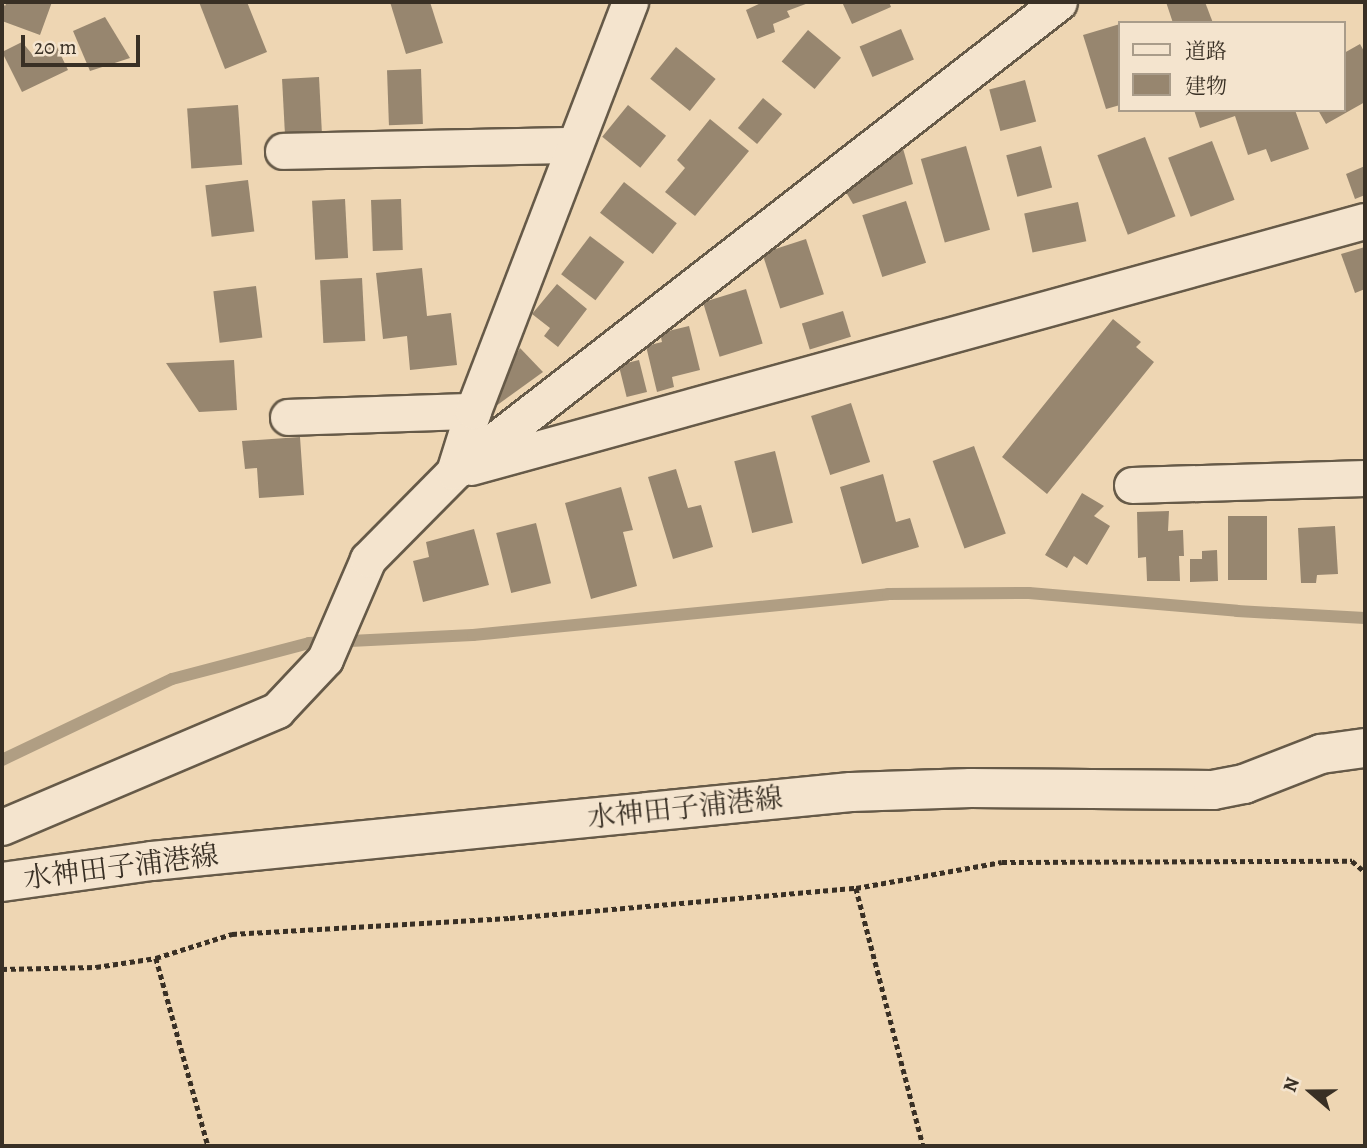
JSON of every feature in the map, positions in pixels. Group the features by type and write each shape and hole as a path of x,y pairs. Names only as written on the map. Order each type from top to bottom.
{"main road":[{"name":"水神田子浦港線","path":"2,881 152,861 851,792 971,788 1213,790 1244,784 1321,754 1365,748"}],"street":[{"path":"454,472 473,411 630,2"},
{"path":"2,827 277,710 325,659 368,559 454,472 1059,2"},
{"path":"283,151 573,145"},
{"path":"454,472 1365,221"},
{"path":"288,417 473,411"},
{"path":"1132,485 1365,478"}],"path":[{"path":"2,969 96,967 156,958 232,934 510,918 856,888 1002,862 1352,861 1365,872"},
{"path":"856,888 923,1146"},
{"path":"156,958 208,1146"}],"building":[{"path":"2,2 5,6 7,2 52,2 40,35 2,21"},
{"path":"199,2 247,2 267,52 225,69"},
{"path":"390,2 430,2 443,43 406,54"},
{"path":"763,2 811,2 787,11 790,17 773,24 775,32 757,39 746,10"},
{"path":"842,2 889,2 891,7 852,24"},
{"path":"1166,2 1205,2 1212,21 1172,21"},
{"path":"105,17 130,58 90,71 73,31"},
{"path":"1118,25 1118,106 1106,109 1083,35"},
{"path":"901,29 914,59 872,77 860,47"},
{"path":"808,30 841,58 815,89 782,61"},
{"path":"22,42 32,54 55,43 68,70 22,92 2,52"},
{"path":"1360,44 1365,53 1365,102 1326,124 1319,112 1346,112 1346,52"},
{"path":"676,47 716,79 690,111 650,79"},
{"path":"421,69 423,124 389,125 387,70"},
{"path":"319,77 322,131 285,133 282,79"},
{"path":"1025,80 1036,122 1000,131 989,90"},
{"path":"763,98 782,114 757,144 738,128"},
{"path":"238,105 242,165 191,168 187,109"},
{"path":"628,105 666,136 640,168 602,137"},
{"path":"1195,112 1296,112 1309,149 1271,162 1266,149 1248,155 1235,116 1200,128"},
{"path":"710,119 749,151 695,216 665,192 685,168 677,160"},
{"path":"1145,137 1175,216 1128,235 1097,155"},
{"path":"1212,141 1235,200 1191,217 1168,158"},
{"path":"902,145 913,184 853,204 843,187"},
{"path":"966,146 990,230 945,243 921,159"},
{"path":"1041,146 1052,188 1017,197 1006,155"},
{"path":"1365,166 1365,195 1355,199 1346,174"},
{"path":"248,180 254,232 212,237 205,185"},
{"path":"624,182 677,223 653,254 600,213"},
{"path":"345,199 348,258 315,260 312,201"},
{"path":"401,199 403,250 373,251 371,200"},
{"path":"906,201 926,263 882,277 862,215"},
{"path":"1078,202 1086,241 1033,253 1024,213"},
{"path":"590,236 624,262 595,300 561,274"},
{"path":"806,239 824,294 780,308 762,253"},
{"path":"1365,247 1365,289 1355,293 1341,254"},
{"path":"422,268 427,316 451,313 457,365 410,370 407,336 383,339 376,273"},
{"path":"362,278 365,341 323,343 320,280"},
{"path":"557,284 587,309 558,347 544,336 550,328 532,314"},
{"path":"256,286 262,338 220,343 213,291"},
{"path":"746,289 763,344 720,357 703,302"},
{"path":"843,311 851,337 810,349 802,324"},
{"path":"1113,319 1141,342 1136,347 1154,362 1047,494 1002,457"},
{"path":"689,326 700,370 672,377 674,387 657,392 646,346 662,342 660,333"},
{"path":"520,348 543,372 496,406 492,397"},
{"path":"234,360 237,410 199,412 166,363"},
{"path":"639,360 647,392 627,397 619,365"},
{"path":"851,403 870,462 830,475 811,416"},
{"path":"300,437 304,495 259,498 257,468 245,469 242,441"},
{"path":"974,446 1006,533 964,548 933,461"},
{"path":"775,451 793,523 752,533 734,461"},
{"path":"676,469 688,508 701,505 713,547 673,559 648,477"},
{"path":"883,474 896,522 910,518 919,547 862,564 840,487"},
{"path":"621,487 633,530 623,532 637,586 591,599 565,503"},
{"path":"1082,493 1104,506 1094,516 1110,526 1087,565 1074,556 1067,568 1045,555"},
{"path":"1169,511 1168,531 1183,530 1184,556 1179,556 1180,581 1147,581 1146,557 1138,558 1137,512"},
{"path":"1228,516 1267,516 1267,580 1228,580"},
{"path":"536,523 551,583 511,593 496,533"},
{"path":"1335,526 1338,574 1317,575 1316,583 1301,583 1298,528"},
{"path":"474,529 489,585 423,602 413,561 429,557 426,542"},
{"path":"1217,550 1218,581 1190,582 1190,559 1202,559 1202,551"}],"waterway":[{"path":"2,760 172,679 309,643 473,635 888,594 1029,593 1237,611 1365,618"}]}
